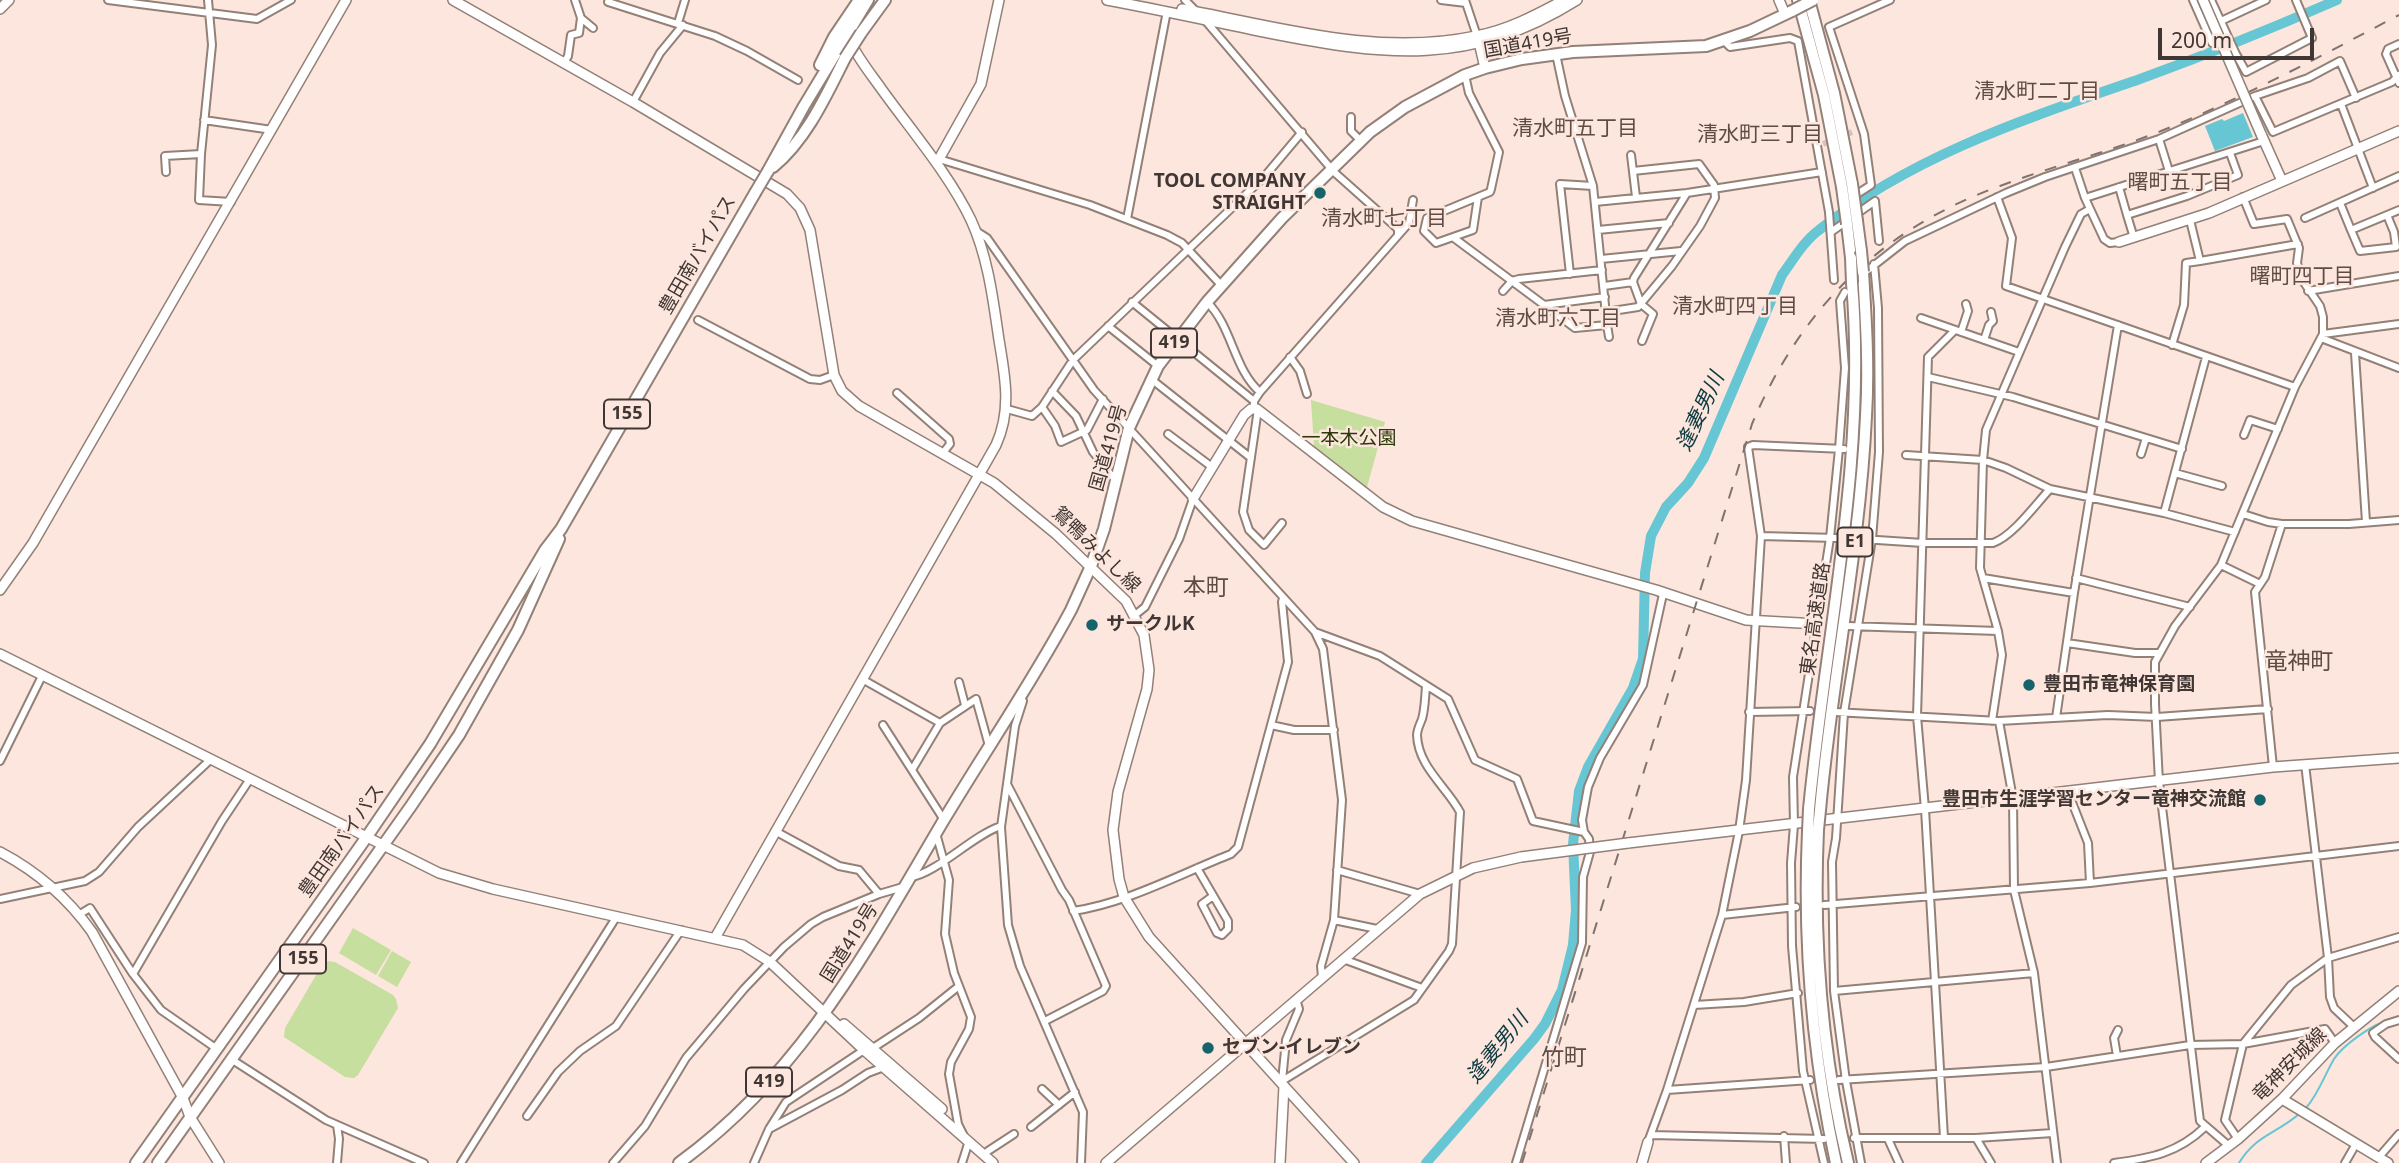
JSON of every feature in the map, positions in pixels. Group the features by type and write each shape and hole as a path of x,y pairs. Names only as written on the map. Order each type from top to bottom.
{"highway":[{"name":"155","path":"768,171 774,148 786,125 834,37 859,0"},
{"name":"155","path":"768,171 785,157 808,125 845,58 884,0"},
{"name":"東名高速道路","path":"1798,0 1847,186"},
{"name":"国道419号","path":"679,1163 715,1135 778,1073 834,1002 1071,610 1104,529 1129,428 1158,366 1207,302 1282,218 1360,140 1405,107 1465,75 1522,59 1556,54 1690,48 1724,41 1811,0"},
{"name":"東名高速道路","path":"1811,0 1834,93 1852,222 1865,271 1867,353 1863,465 1815,809 1807,922 1810,996 1822,1087 1836,1163"},
{"name":"豊田南バイパス","path":"136,1163 430,744 545,550 561,529 839,45 868,3"},
{"name":"東名高速道路","path":"1815,809 1815,745 1844,547 1851,477 1857,353 1849,287 1852,222"},
{"name":"豊田南バイパス","path":"158,1163 447,753 518,630 561,529"},
{"name":"東名高速道路","path":"1813,830 1821,995 1833,1086 1848,1163"}],"street":[{"path":"0,9 9,0"},
{"path":"108,0 261,19 291,0"},
{"path":"208,0 212,45 199,200 231,202"},
{"path":"0,590 33,543 346,0"},
{"path":"453,0 633,102 787,194 800,208 810,230 834,375 820,380 810,379 698,320"},
{"path":"564,62 568,56 571,36 579,33 580,18 575,0"},
{"path":"633,102 660,53 680,24 685,0"},
{"path":"715,938 980,474 1000,436 1007,409 1006,380 994,305 986,262 975,230 937,160 850,43 851,34 868,3 884,0"},
{"path":"937,160 981,84 999,0"},
{"path":"1107,0 1343,47 1379,51 1438,49 1524,29 1577,0"},
{"path":"1135,0 1351,42 1429,43 1478,40 1526,20 1564,0"},
{"path":"1185,0 1332,168 1398,229 1398,234"},
{"path":"1441,0 1466,1 1485,68"},
{"path":"1779,0 1788,12"},
{"path":"1829,213 1871,185 1862,127 1829,27 1890,0"},
{"path":"2193,0 2212,44"},
{"path":"2203,0 2282,181"},
{"path":"2211,0 2234,53 2246,72 2312,38 2296,0"},
{"path":"2221,21 2266,0"},
{"path":"606,1 680,24 747,51 798,80"},
{"path":"1127,219 1167,11"},
{"path":"580,18 593,28"},
{"path":"1724,41 1730,47 1790,38 1798,41 1820,145 1834,280"},
{"path":"2255,96 2273,132 2399,77 2386,54 2388,49 2399,44"},
{"path":"1556,54 1565,96 1593,186 1609,337"},
{"path":"1865,271 1905,240 1997,197 2159,139 2255,96 2308,78 2340,61 2356,98"},
{"path":"1442,251 1424,231 1427,218 1490,192 1499,152 1469,93 1465,75"},
{"path":"2341,104 2373,188"},
{"path":"1352,117 1351,131 1360,140"},
{"path":"204,120 272,130"},
{"path":"1852,132 1862,127"},
{"path":"2075,168 2104,239 2110,243 2119,242 2190,220 2399,131"},
{"path":"1007,409 1032,416 1042,407 1073,360 1265,176 1302,132"},
{"path":"2085,198 2230,153 2262,138"},
{"path":"2159,139 2169,171"},
{"path":"2127,215 2187,196 2236,176 2238,173 2230,153"},
{"path":"166,172 165,156 201,154"},
{"path":"1630,155 1636,197"},
{"path":"937,160 1047,190 1176,240 1222,286"},
{"path":"1606,312 1635,309 1641,304 1700,226 1715,198 1712,181 1699,164 1633,171"},
{"path":"1595,202 1687,193 1822,172"},
{"path":"2305,218 2399,176"},
{"path":"1570,274 1560,184 1593,186"},
{"path":"2119,187 2134,238"},
{"path":"1642,341 1653,314 1641,304 1633,282 1687,193"},
{"path":"1436,243 1473,230 1478,197"},
{"path":"1997,197 2012,238 2006,286 2295,387"},
{"path":"2229,1146 2200,1121 2159,782 2155,662 2175,626 2221,565 2295,387 2322,336 2323,317 2320,306 2299,271 2298,244 2285,218 2254,224 2243,197"},
{"path":"1282,523 1264,545 1249,530 1243,512 1255,406 1260,392 1333,312 1410,220 1413,200"},
{"path":"1830,231 1875,201 1879,242"},
{"path":"2340,203 2360,251 2396,247 2394,232 2387,215"},
{"path":"2057,1163 2034,973 2014,890 2013,799 1995,721 2001,655 1998,631 1980,568 1979,542 1986,430 2081,214 2090,209"},
{"path":"2351,230 2399,210"},
{"path":"2190,220 2200,261"},
{"path":"1598,230 1669,223"},
{"path":"975,230 987,238 1103,399 1315,632 1322,649 1342,800 1334,920 1321,966 1322,977"},
{"path":"1454,238 1574,328 1607,325"},
{"path":"2172,345 2184,305 2186,263 2298,244"},
{"path":"1601,259 1681,251"},
{"path":"1861,1163 1842,1080 1828,905 1836,838 1844,713 1872,540 1878,308 1874,264"},
{"path":"1503,291 1511,281 1602,270"},
{"path":"2308,290 2399,276"},
{"path":"1604,286 1633,282"},
{"path":"1824,1163 1807,1080 1798,993 1793,907 1793,777 1822,624 1833,538 1842,449 1846,368 1840,301 1849,287"},
{"path":"1544,305 1605,298"},
{"path":"1132,302 1255,406 1394,513 1412,521 1637,585 1746,620 1822,624"},
{"path":"1207,302 1232,345 1250,384 1260,392"},
{"path":"1944,1138 1917,716 1919,629 1928,357 1958,331 1968,311 1966,304"},
{"path":"1984,340 1993,321 1991,312"},
{"path":"1921,318 2019,352"},
{"path":"2322,336 2399,324"},
{"path":"1108,326 1158,366"},
{"path":"2056,718 2076,578 2118,326"},
{"path":"2322,336 2355,353 2399,368"},
{"path":"2355,353 2366,522"},
{"path":"1290,357 1300,372 1307,394"},
{"path":"2164,513 2206,357"},
{"name":"鴛鴨みよし線","path":"834,375 842,391 859,406 980,474 1026,508 1118,590 1135,614 1146,644 1149,670 1147,689 1115,809 1113,830 1116,867 1124,897 1149,937 1354,1163"},
{"path":"1927,377 2002,394 2182,449"},
{"path":"1151,379 1251,458"},
{"path":"1052,391 1076,416 1093,452 1116,481"},
{"path":"897,393 948,439 950,444 942,454"},
{"path":"1042,407 1055,426 1061,442 1087,430 1103,399"},
{"path":"1135,614 1142,611 1151,596 1179,538 1193,499 1244,415 1255,406"},
{"path":"2244,435 2250,420 2278,429"},
{"path":"1168,434 1213,467"},
{"path":"2141,454 2146,438"},
{"path":"1642,1163 1723,915 1739,831 1746,780 1761,536 1748,447 1753,445 1842,449"},
{"path":"1906,455 1983,460 2050,489 2164,513 2235,532"},
{"path":"2175,473 2222,486"},
{"path":"1862,539 1923,543 1999,541 2050,489"},
{"path":"2243,514 2282,524 2399,520"},
{"path":"2273,767 2255,592 2265,578 2282,524"},
{"path":"1761,536 1833,538"},
{"path":"2221,565 2260,584"},
{"path":"1983,578 2074,593"},
{"path":"2076,578 2190,607"},
{"path":"1581,831 1588,787 1600,758 1643,685 1659,592"},
{"path":"1073,911 1124,897 1231,854 1238,847 1288,657 1283,598"},
{"path":"1848,626 1998,631"},
{"path":"1315,632 1380,656 1448,699 1475,760 1517,779 1533,821 1581,831 1589,839 1590,855 1583,877 1582,943 1517,1163"},
{"path":"1055,637 1049,657 1020,706 1001,826 1008,925 1020,966 1083,1112 1081,1163"},
{"path":"2067,643 2135,653 2159,653"},
{"path":"0,654 424,867 493,889 743,945 769,962 1002,1163"},
{"path":"0,761 42,676"},
{"path":"862,679 940,723"},
{"path":"959,682 965,705"},
{"path":"1283,1084 1414,1000 1452,944 1460,812 1454,800 1441,788 1420,750 1417,733 1423,717 1426,686"},
{"path":"912,771 940,723 976,699 989,746"},
{"path":"1835,712 1995,721 2116,715 2157,717 2267,709"},
{"path":"1749,712 1807,711"},
{"path":"883,724 944,820"},
{"path":"1271,725 1294,730 1334,730"},
{"path":"1106,1163 1420,894 1488,863 1628,843 2273,767 2399,758"},
{"path":"0,899 85,881 99,872 138,827 210,760"},
{"path":"2305,764 2328,958 2330,997 2334,1008 2354,1027"},
{"path":"133,974 222,821 250,779"},
{"path":"1007,784 1069,900 1106,988 1045,1021"},
{"path":"2068,792 2088,843 2090,883"},
{"path":"613,1163 645,1126 686,1058 769,962 811,924 909,882 1001,826"},
{"path":"775,831 839,866 859,870 879,894"},
{"path":"936,833 949,880 945,934 971,1017 969,1029 951,1062 949,1074 958,1124 967,1140 966,1156 962,1163"},
{"path":"1828,905 2090,883 2399,846"},
{"path":"0,852 55,888 80,914 183,1098 190,1117 219,1163"},
{"path":"1197,868 1228,921 1228,929 1222,935 1217,933 1202,904 1213,896"},
{"path":"1337,870 1420,894"},
{"path":"1723,915 1793,907"},
{"path":"80,914 90,908 160,1010 218,1049"},
{"path":"461,1163 617,916"},
{"path":"1334,920 1377,929"},
{"path":"527,1116 558,1072 580,1051 616,1026 681,930"},
{"path":"2238,1139 2225,1120 2243,1044 2291,985 2328,958 2399,937"},
{"path":"1326,955 1332,967"},
{"path":"1343,958 1422,988"},
{"path":"1834,991 2034,973"},
{"path":"754,1163 769,1129 786,1102 919,1018 959,985"},
{"name":"竜神安城線","path":"2208,1162 2282,1099 2335,1043 2399,991"},
{"path":"1694,1005 1744,1002 1798,993"},
{"path":"1280,1163 1286,1040 1298,1009 1296,999"},
{"path":"2399,1020 2386,1024 2373,1033 2399,1059"},
{"path":"1842,1080 2046,1067 2189,1045 2243,1044 2325,1029 2335,1043"},
{"path":"2117,1056 2113,1038 2118,1030"},
{"path":"869,1049 884,1067 993,1163"},
{"path":"231,1059 326,1120 424,1163"},
{"path":"769,1129 868,1073 884,1067"},
{"path":"1667,1090 1807,1080"},
{"path":"1042,1089 1059,1105"},
{"path":"1031,1127 1075,1092"},
{"path":"2282,1099 2388,1163"},
{"path":"337,1125 337,1163"},
{"path":"2115,1163 2157,1157 2193,1139 2205,1127"},
{"path":"1855,1138 1976,1138 2053,1133"},
{"path":"988,1151 1014,1134"},
{"path":"2379,1157 2399,1134"},
{"path":"1784,1136 1786,1163"},
{"path":"1649,1138 1820,1138"},
{"path":"1976,1138 1991,1163"},
{"path":"1888,1139 1899,1163"},
{"path":"2345,1163 2356,1144"}],"green space":[{"name":"一本木公園","path":"1311,400 1385,422 1367,487 1314,446"},
{"path":"353,928 391,950 376,975 339,953"},
{"path":"392,951 411,962 397,987 378,976"},
{"path":"326,961 335,962 396,999 398,1008 354,1078 345,1077 284,1037 285,1028"}],"water":[{"path":"2243,113 2253,137 2215,151 2205,126"}],"waterway":[{"name":"逢妻男川","path":"1426,1163 1534,1039 1545,1024 1562,990 1573,945 1576,910 1573,844 1579,791 1588,767 1633,688 1643,659 1645,573 1651,536 1666,507 1688,483 1704,458 1782,275 1804,245 1819,230 1893,180 1973,141 2190,60 2337,0"},
{"path":"2306,1108 2338,1054 2358,1036 2388,1020"},
{"path":"2239,1163 2259,1140 2299,1114"}],"tunnel":[{"path":"1823,144 1852,132"}],"railway":[{"path":"1522,1163 1752,424 1772,382 1821,309 1850,278 1882,250 1918,225 1957,204 2000,186 2141,139 2192,118 2282,76 2399,15"}],"place":[{"name":"TOOL COMPANY STRAIGHT","path":"1320,193"},
{"name":"サークルK","path":"1092,625"},
{"name":"豊田市竜神保育園","path":"2029,685"},
{"name":"豊田市生涯学習センター竜神交流館","path":"2260,800"},
{"name":"セブン-イレブン","path":"1208,1048"}],"district":[{"name":"清水町二丁目","path":"2037,92"},
{"name":"清水町五丁目","path":"1575,129"},
{"name":"清水町三丁目","path":"1760,135"},
{"name":"曙町五丁目","path":"2180,183"},
{"name":"清水町七丁目","path":"1384,219"},
{"name":"曙町四丁目","path":"2302,277"},
{"name":"清水町四丁目","path":"1735,307"},
{"name":"清水町六丁目","path":"1558,319"},
{"name":"本町","path":"1206,588"},
{"name":"竜神町","path":"2299,662"},
{"name":"竹町","path":"1564,1058"}]}
